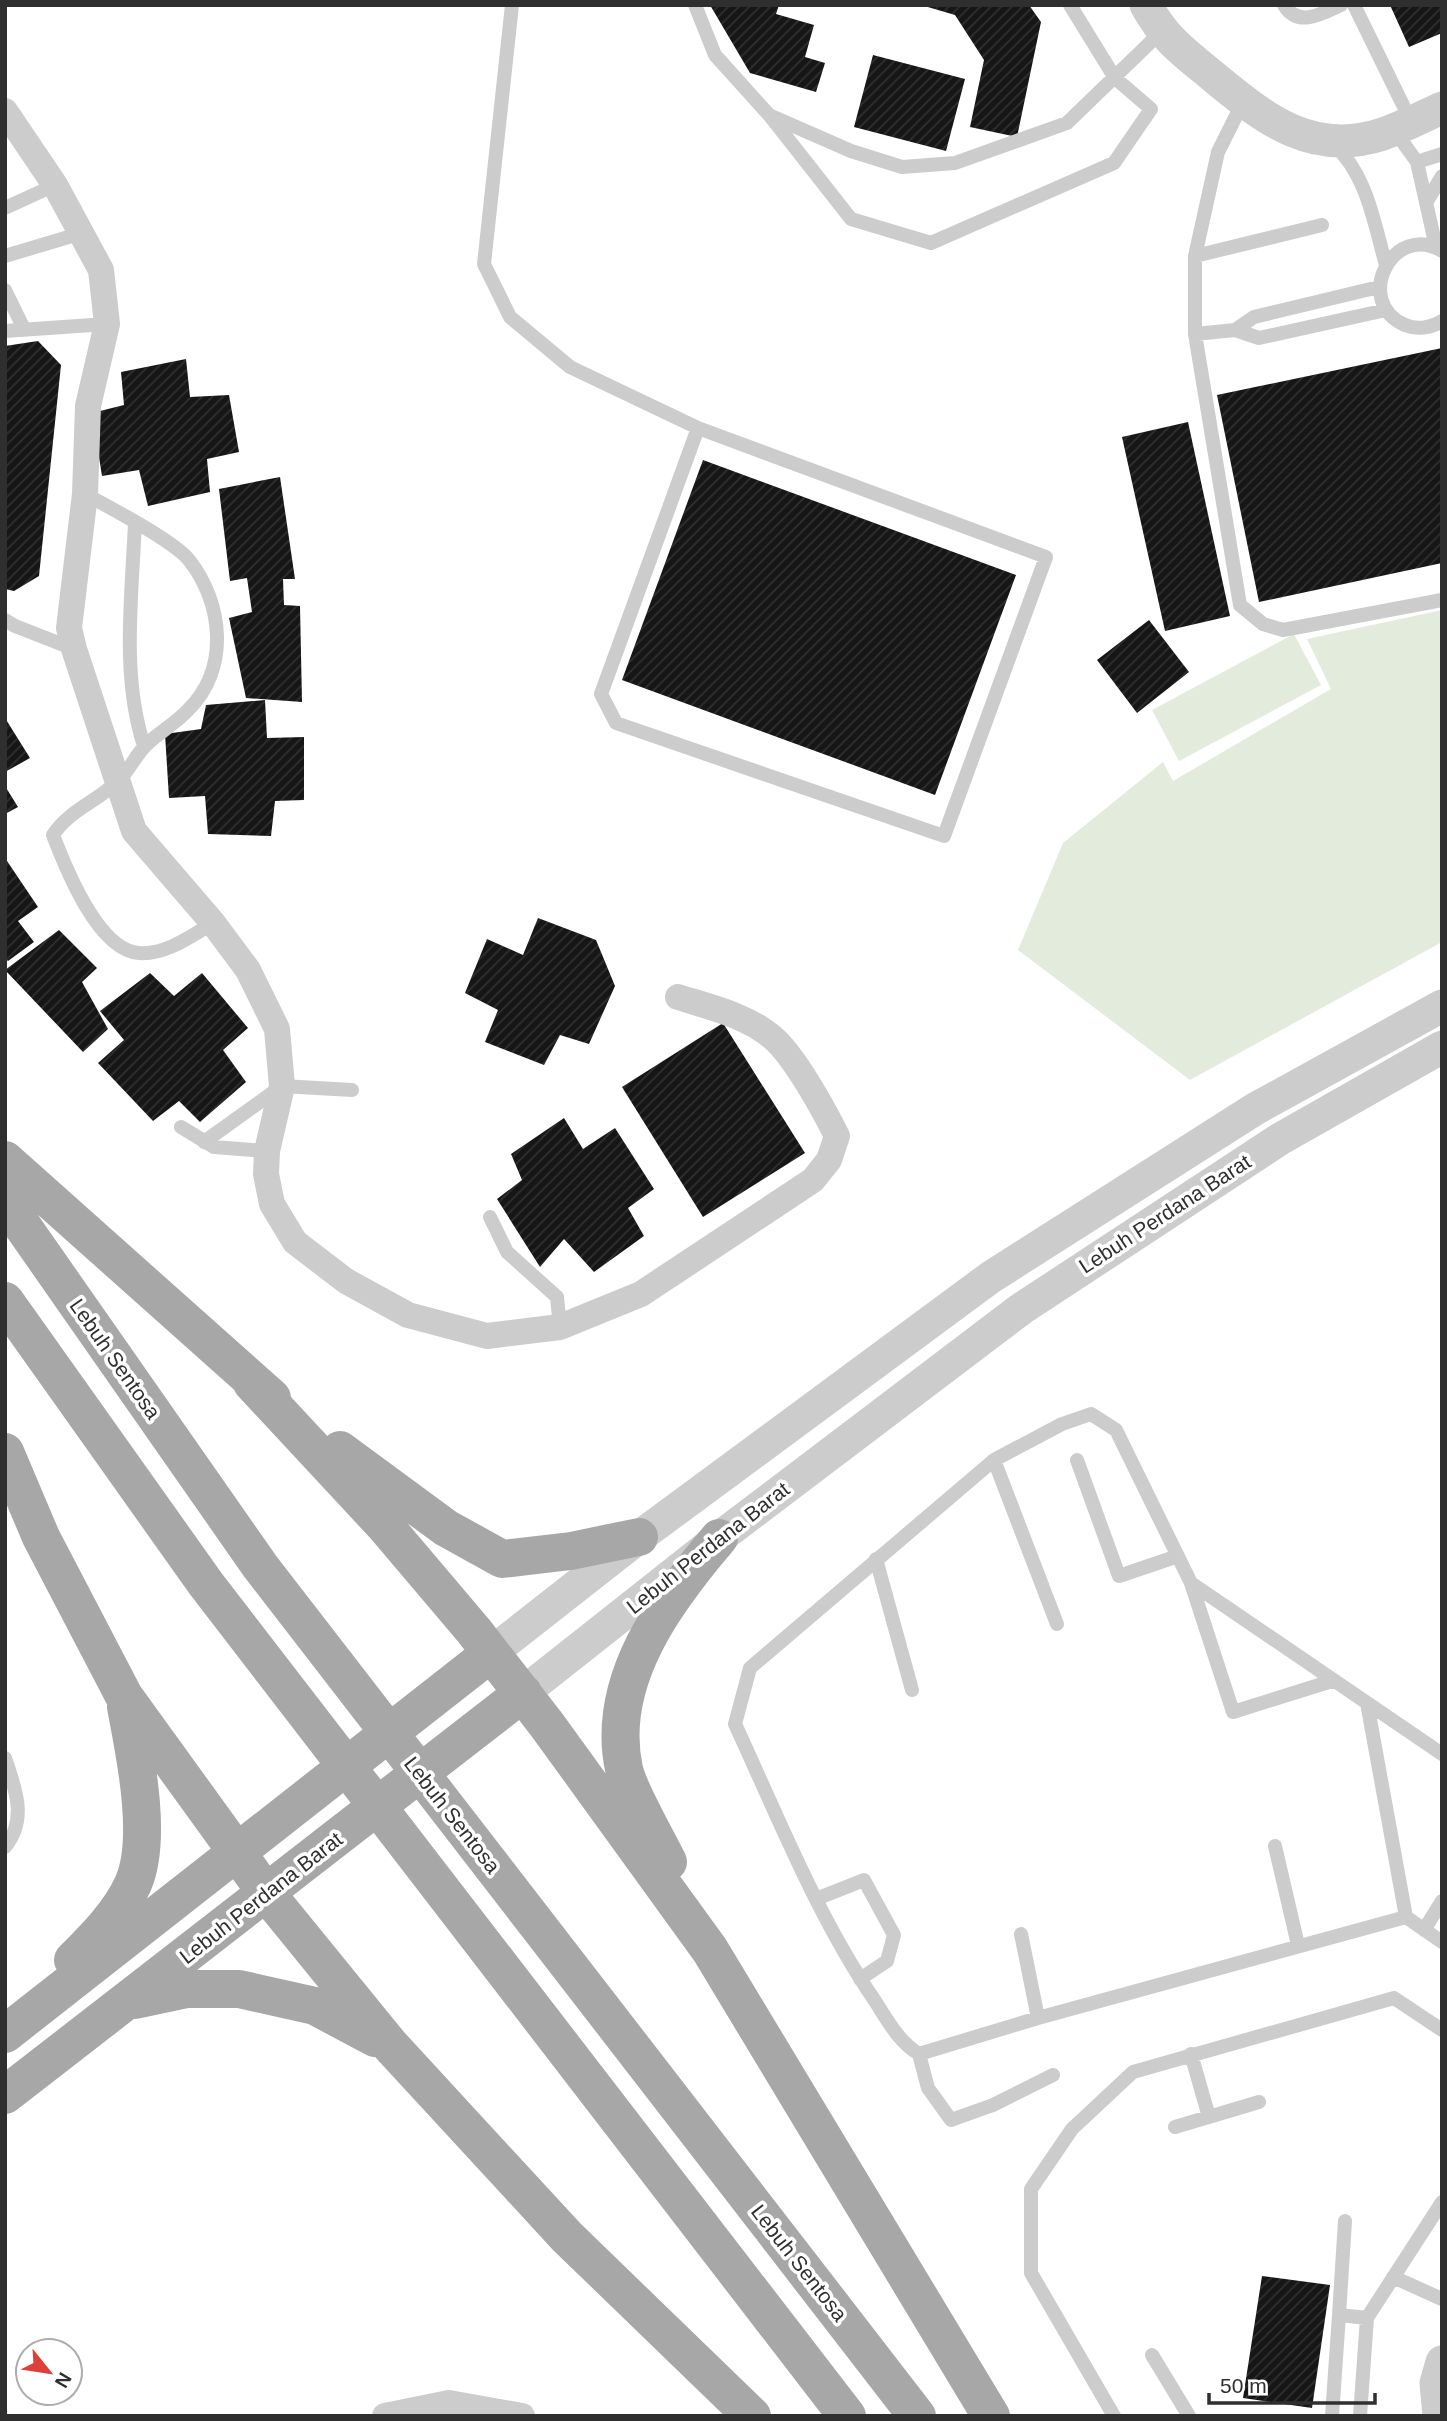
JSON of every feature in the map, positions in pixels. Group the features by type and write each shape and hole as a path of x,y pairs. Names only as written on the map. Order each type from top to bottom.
{"main road":[{"path":"5,1160 252,1383 446,1528 502,1559 571,1551 639,1537"},
{"name":"Lebuh Sentosa","path":"5,1201 260,1566 917,2416"},
{"path":"5,1301 206,1584 848,2416"},
{"path":"252,1383 385,1526 480,1662 710,1950"},
{"path":"5,1452 41,1537 124,1696 267,1894 390,2045 567,2237 752,2416"},
{"path":"719,1538 680,1584 656,1620 633,1674 622,1714 625,1770 710,1950 991,2416"},
{"name":"Lebuh Perdana Barat","path":"5,2034 480,1662"},
{"path":"5,2029 102,1930 133,1883 141,1839 138,1768 124,1696"},
{"name":"Lebuh Perdana Barat","path":"5,2095 511,1702"},
{"path":"127,2002 187,1989 239,1990 315,2006 390,2045"}],"street":[{"path":"1153,19 1257,109 1291,133 1329,139 1365,138 1442,88"},
{"path":"1257,109 1361,120 1398,117 1442,108"},
{"path":"5,111 54,185 101,270 107,324 88,406 85,494 69,628 74,649 134,831 213,923 248,970 277,1028 282,1086 267,1151 266,1174 272,1204 295,1242 346,1281 408,1315 487,1336 560,1327 641,1294 813,1180 829,1160 837,1136 820,1101 773,1037 737,1017 678,997"},
{"name":"Lebuh Perdana Barat","path":"480,1662 639,1537 990,1276 1255,1109 1442,1006"},
{"name":"Lebuh Perdana Barat","path":"511,1702 719,1538 1021,1309 1280,1139 1442,1047"},
{"path":"1409,1065 1442,1063"},
{"path":"1439,2416 1436,2383 1442,2362"},
{"path":"385,2416 449,2403 522,2416"}],"lane":[{"path":"512,5 484,264 510,317 570,367 698,428 1046,556 944,836 616,723 601,694 698,428"},
{"path":"695,5 715,55 770,116 851,219 931,243 1114,163 1152,109 1115,78 1070,5"},
{"path":"1284,5 1297,18 1311,19 1341,5"},
{"path":"1354,5 1417,162 1439,249 1411,246 1400,250 1386,265 1379,288 1386,310 1396,320 1423,328 1442,321"},
{"path":"770,116 851,150 902,167 955,163 1067,123 1115,78 1153,19"},
{"path":"1257,109 1218,152 1195,256 1195,334 1240,605 1263,624 1283,630 1442,600"},
{"path":"1329,139 1352,163 1359,176 1386,265"},
{"path":"1417,162 1442,154"},
{"path":"1426,203 1442,176"},
{"path":"5,208 54,185"},
{"path":"1426,203 1442,198"},
{"path":"1195,256 1322,226"},
{"path":"5,256 82,233"},
{"path":"1235,330 1254,317 1379,288"},
{"path":"5,290 24,329"},
{"path":"1195,334 1235,330 1259,338 1386,310"},
{"path":"5,331 107,324"},
{"path":"85,494 135,522 188,558 213,603 219,651 208,681 190,709 144,746 133,766 116,783 60,824 53,835 70,878 103,931 118,947 139,953 172,947 213,923"},
{"path":"135,522 131,647 133,713 144,746"},
{"path":"5,620 74,649"},
{"path":"204,1142 282,1086 352,1090"},
{"path":"181,1127 214,1147 267,1151"},
{"path":"490,1217 507,1252 557,1297 560,1327"},
{"path":"1053,2075 993,2105 951,2120 928,2088 919,2054 904,2044 860,1979 816,1899 735,1724 750,1668 993,1461 1062,1424 1091,1414 1116,1430 1191,1583 1233,1712 1332,1681"},
{"path":"1077,1460 1119,1576 1178,1556"},
{"path":"993,1461 1057,1624"},
{"path":"876,1559 912,1690"},
{"path":"1191,1583 1442,1754"},
{"path":"1367,1703 1405,1917 1442,1942"},
{"path":"5,1758 20,1801 10,1841 5,1847"},
{"path":"1275,1846 1298,1945"},
{"path":"816,1899 864,1880 894,1935 887,1961 860,1979"},
{"path":"1424,1930 1442,1901"},
{"path":"919,2054 1038,2018 1405,1917"},
{"path":"1021,1934 1038,2018"},
{"path":"1114,2416 1031,2273 1031,2189 1072,2129 1133,2072 1394,1998 1442,2030"},
{"path":"1191,2054 1209,2117"},
{"path":"1175,2127 1259,2102"},
{"path":"1360,2416 1367,2318 1442,2202"},
{"path":"1332,2416 1345,2221"},
{"path":"1393,2277 1442,2299"},
{"path":"1339,2315 1367,2318"},
{"path":"1152,2355 1189,2416"}],"shaded area":[{"path":"1442,610 1442,942 1190,1080 1018,950 1063,843 1163,762 1173,781 1331,689 1307,639"},
{"path":"1294,634 1321,685 1179,761 1152,710"}],"building":[{"path":"710,5 779,5 776,14 814,25 805,57 825,63 816,92 750,73"},
{"path":"921,5 1029,5 1041,22 1017,137 970,127 984,60 955,15"},
{"path":"1390,5 1442,5 1442,33 1409,47"},
{"path":"873,55 965,79 946,151 854,127"},
{"path":"38,341 61,365 39,576 14,591 5,589 5,346"},
{"path":"1442,348 1442,563 1259,602 1217,395"},
{"path":"186,359 190,397 229,395 239,452 207,459 210,492 148,506 139,470 102,476 92,413 124,405 121,372"},
{"path":"1188,422 1230,616 1165,631 1122,437"},
{"path":"703,460 1016,575 935,795 622,680"},
{"path":"280,477 295,579 283,579 284,605 300,606 302,702 246,698 229,618 252,612 247,578 230,581 219,489"},
{"path":"1149,620 1189,672 1137,713 1097,660"},
{"path":"265,700 267,738 304,737 304,800 275,801 271,836 208,834 205,796 169,798 165,734 201,729 206,705"},
{"path":"5,718 30,758 5,772"},
{"path":"5,786 18,807 5,814"},
{"path":"5,858 38,907 18,921 34,942 8,961 5,958"},
{"path":"538,918 596,940 615,986 589,1044 560,1035 544,1065 485,1042 498,1010 465,993 487,939 523,955"},
{"path":"59,930 97,968 82,982 108,1029 83,1052 5,970"},
{"path":"150,973 174,996 202,973 248,1028 223,1050 246,1082 200,1122 179,1101 153,1121 98,1063 124,1040 100,1011"},
{"path":"723,1023 805,1153 703,1217 622,1087"},
{"path":"564,1118 583,1149 615,1128 654,1189 628,1208 644,1236 594,1272 564,1239 540,1267 497,1199 522,1180 511,1154"},
{"path":"1262,2276 1330,2285 1312,2408 1243,2398"}]}
